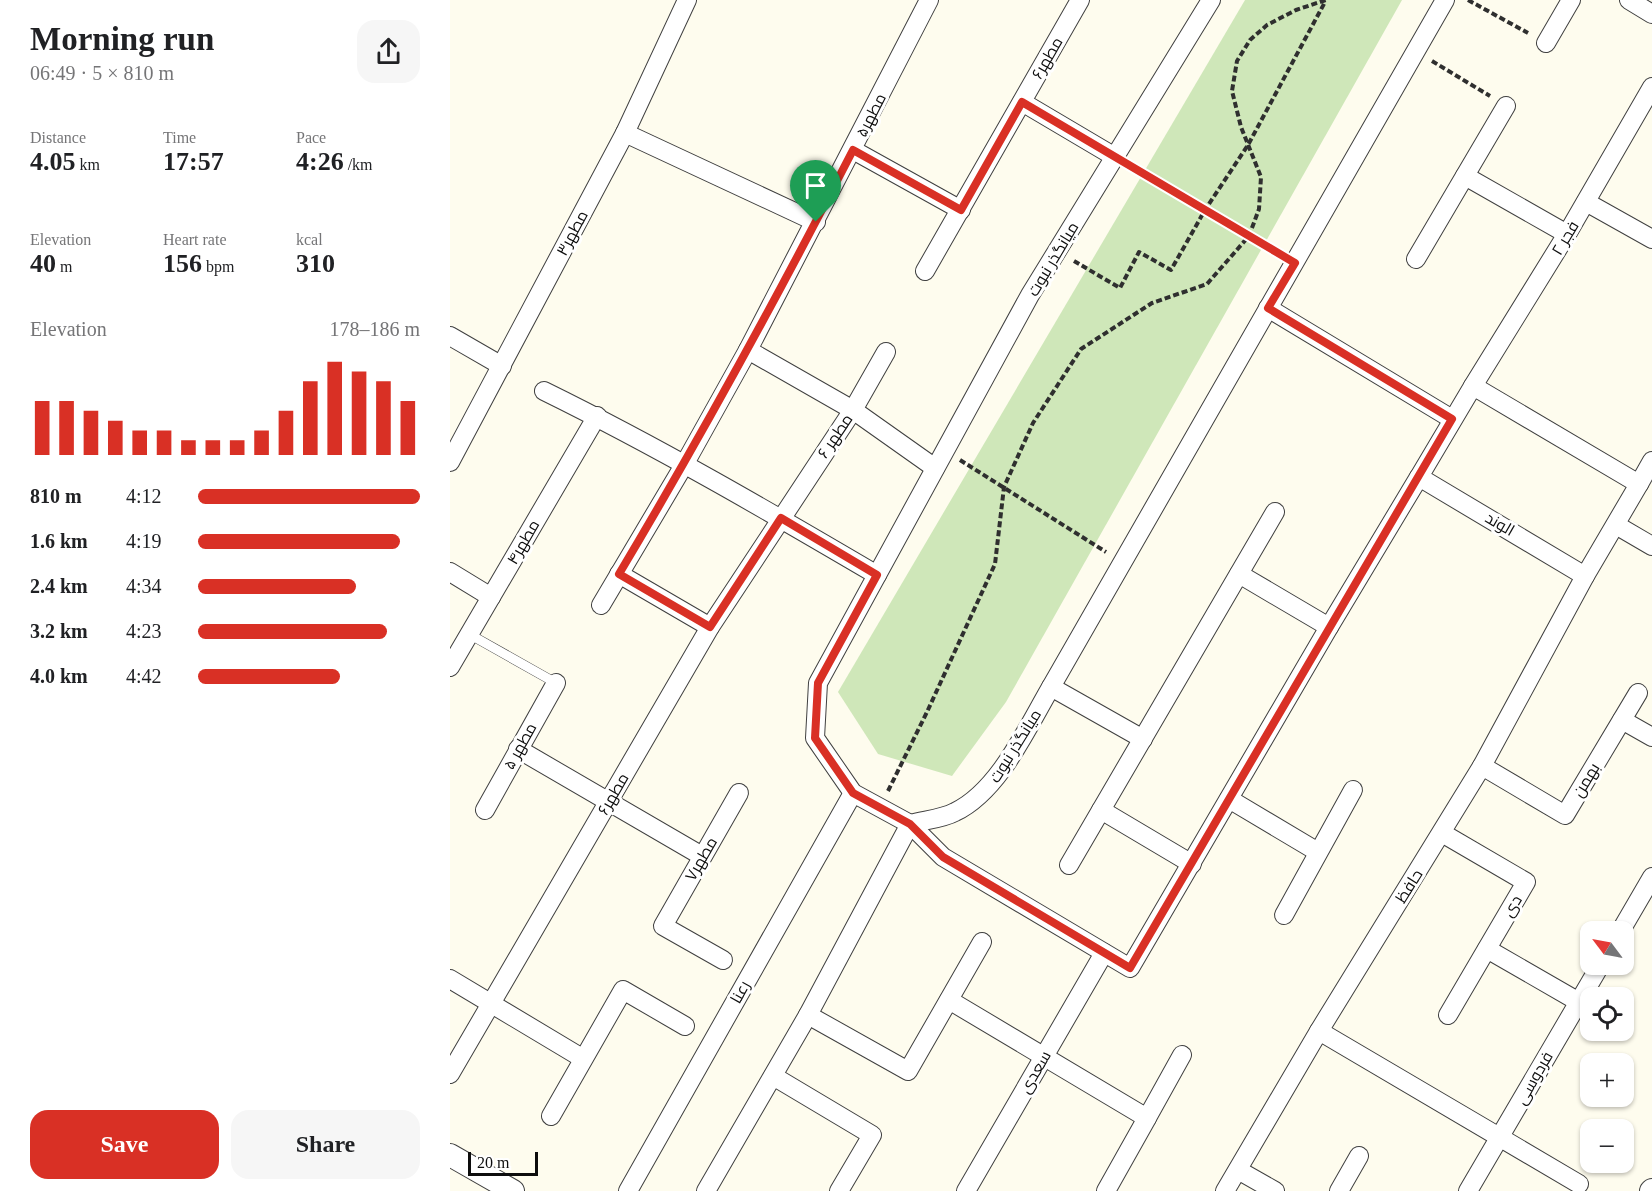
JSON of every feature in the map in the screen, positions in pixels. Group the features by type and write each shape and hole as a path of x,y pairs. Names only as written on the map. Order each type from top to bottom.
{"street":[{"name":"مطهر۳","path":"450,462 625,133 687,0"},
{"name":"مطهر۵","path":"601,605 684,465 748,350 929,0"},
{"name":"مطهر۶","path":"925,271 1080,0"},
{"name":"میانگذر نبوت","path":"1211,0 1057,251 934,468 818,683 815,738 853,793 910,824 955,813 984,793 1004,766 1123,563 1445,0"},
{"path":"1546,43 1571,0"},
{"path":"1629,0 1652,14"},
{"name":"فجر ۲","path":"1473,386 1567,234 1652,88"},
{"path":"1022,102 1115,157"},
{"path":"1416,259 1506,106"},
{"path":"625,133 816,222"},
{"path":"853,150 961,210"},
{"path":"1465,176 1567,234"},
{"path":"1586,202 1652,239"},
{"path":"1268,308 1452,419"},
{"path":"450,336 502,366"},
{"path":"748,350 853,410 934,468"},
{"name":"مطهر ۶","path":"781,518 853,410 886,352"},
{"path":"706,1191 808,1015 910,824 943,857 1130,968 1473,386 1639,484"},
{"path":"544,390 781,518 877,575"},
{"name":"مطهر۴","path":"450,667 597,417"},
{"path":"1585,576 1652,461"},
{"name":"الوند","path":"1419,477 1585,576"},
{"path":"1069,865 1275,512"},
{"name":"مطهر۶","path":"450,1074 710,627 781,518"},
{"path":"1616,525 1652,546"},
{"path":"450,572 491,597"},
{"path":"619,574 710,627"},
{"path":"1239,574 1329,627"},
{"name":"حافظ","path":"1225,1191 1319,1030 1482,766 1585,576"},
{"name":"مطهر ۵","path":"484,810 556,683"},
{"path":"1051,687 1143,739"},
{"name":"بهمن","path":"1482,766 1565,815 1638,693"},
{"path":"1622,720 1652,737"},
{"path":"518,749 702,856"},
{"path":"1284,915 1353,790"},
{"name":"مطهر۷","path":"723,960 663,926 739,793"},
{"name":"رعنا","path":"628,1191 853,793"},
{"path":"1229,799 1318,852"},
{"path":"1101,810 1192,864"},
{"name":"دی","path":"1442,833 1526,882 1448,1015"},
{"path":"1626,921 1652,877"},
{"path":"808,1015 908,1071 982,942"},
{"path":"1487,949 1579,1002"},
{"name":"سعدی","path":"966,1191 1104,953"},
{"name":"فردوسی","path":"1468,1191 1595,975"},
{"path":"450,979 582,1058"},
{"path":"551,1116 582,1058 623,990 685,1026"},
{"path":"949,1000 1147,1118"},
{"path":"1319,1030 1579,1184"},
{"path":"1106,1191 1182,1055"},
{"path":"772,1076 872,1135 839,1191"},
{"path":"450,1155 513,1191"},
{"path":"1339,1191 1359,1156"},
{"path":"1238,1170 1275,1191"}],"lane":[{"path":"469,634 556,683"}],"path":[{"path":"1468,0 1546,43"},
{"path":"1057,251 1120,288 1139,252 1171,270 1205,210 1248,145 1326,1"},
{"path":"880,808 995,564 1004,487 1033,423 1081,349 1152,303 1206,284 1249,236 1259,209 1261,177 1241,127 1232,91 1237,61 1250,40 1267,26 1296,10 1326,1"},
{"path":"1416,51 1506,106"},
{"path":"1115,157 1295,263"},
{"path":"944,450 1123,563"}],"green space":[{"path":"1245,0 1402,0 1006,702 952,776 878,754 838,692"}],"route":[{"path":"1022,102 1295,263 1268,308 1452,419 1130,968 943,857 910,824 853,793 815,738 818,683 877,575 781,518 710,627 619,574 684,465 816,222 853,150 961,210 1022,102"}]}
